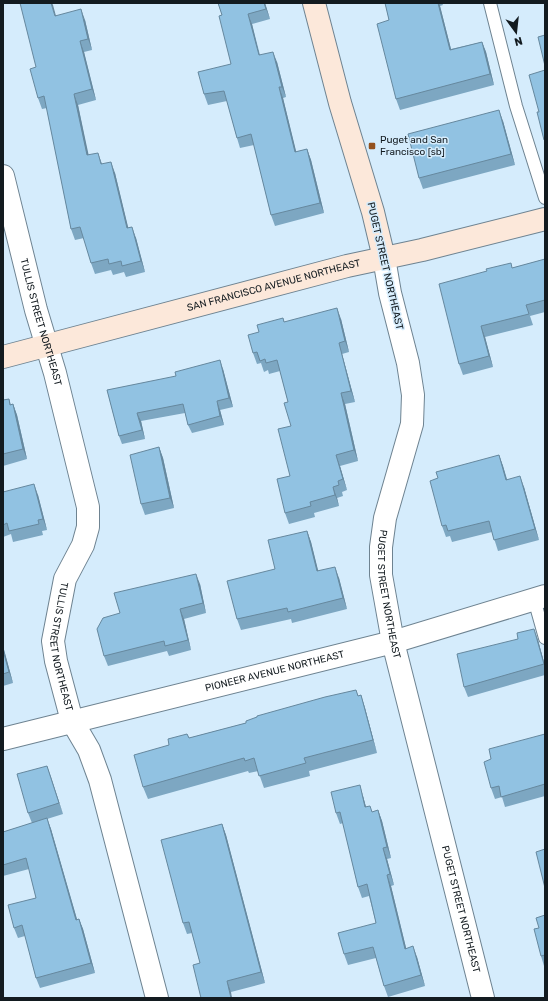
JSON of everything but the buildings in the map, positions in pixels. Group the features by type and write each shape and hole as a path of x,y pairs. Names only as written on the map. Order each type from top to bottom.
{"street":[{"name":"PUGET STREET NORTHEAST","path":"314,3 340,103 373,212 384,258 390,293 408,362 413,395 412,424 385,518 381,547 381,575 393,642 483,998"},
{"name":"TULLIS STREET NORTHEAST","path":"3,176 36,310 48,346 88,507 88,527 83,545 66,579 53,641 56,661 72,721 89,750 100,780 157,998"},
{"name":"SAN FRANCISCO AVENUE NORTHEAST","path":"3,357 384,258 545,219"},
{"name":"PIONEER AVENUE NORTHEAST","path":"3,739 393,642 540,597"}],"lane":[{"path":"490,3 516,106 545,198"},
{"path":"540,597 545,638"}],"place":[{"name":"Puget and San Francisco [sb]","path":"372,146"}]}
